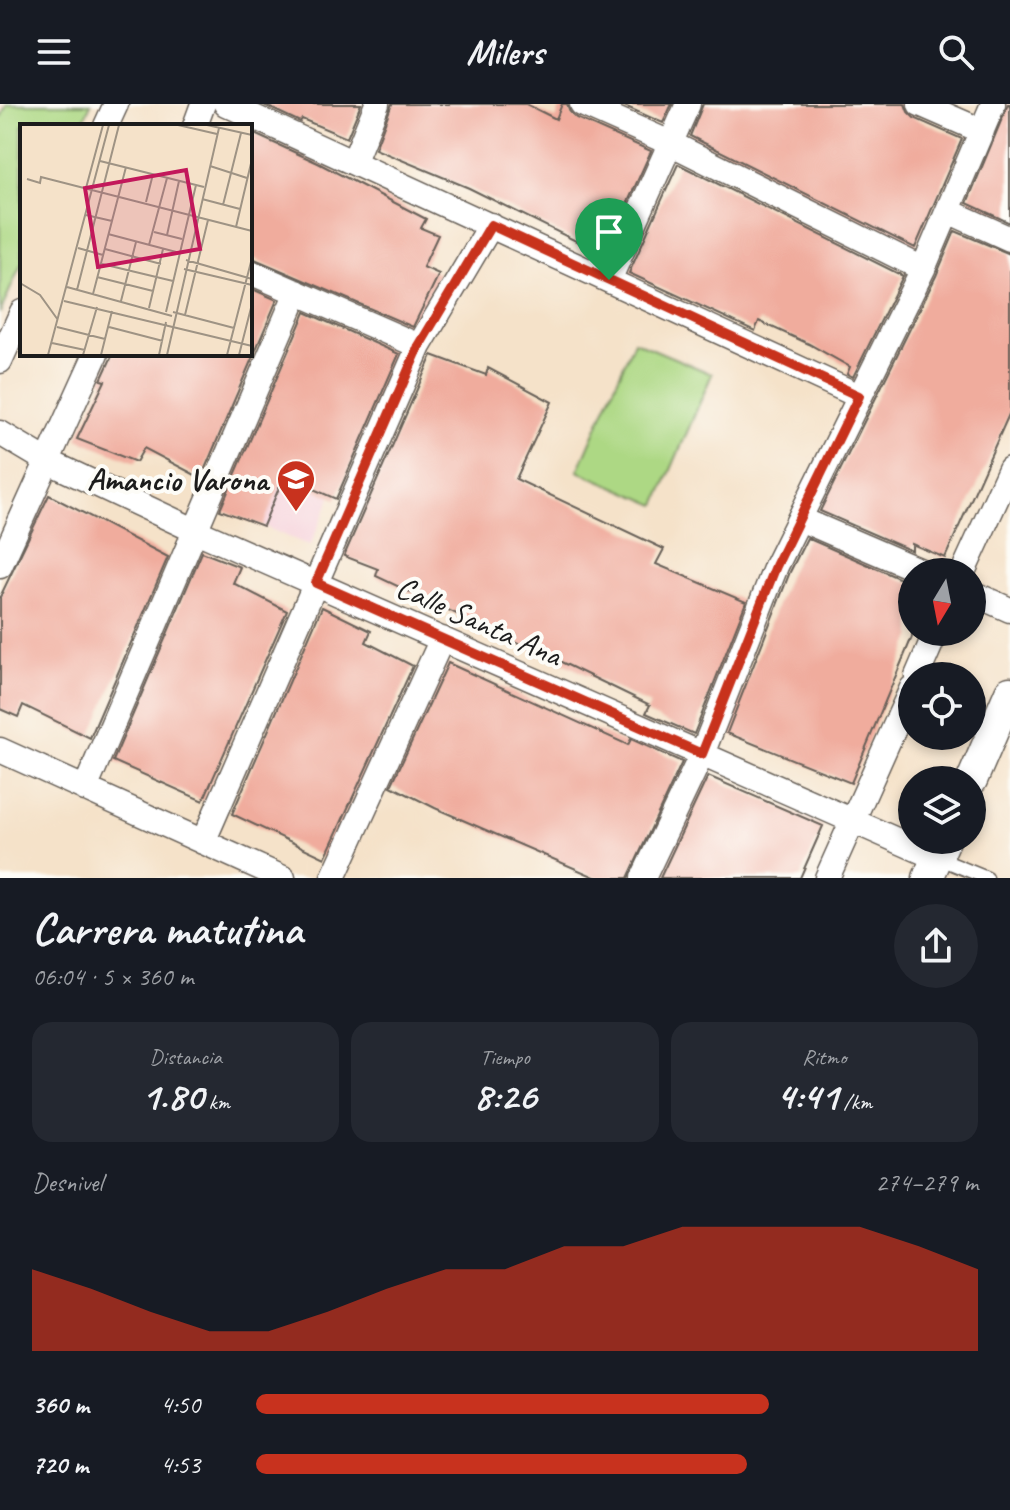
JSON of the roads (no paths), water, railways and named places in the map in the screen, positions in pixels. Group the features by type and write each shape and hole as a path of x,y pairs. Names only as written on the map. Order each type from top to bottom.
{"street":[{"path":"107,124 116,104"},
{"path":"196,124 203,104"},
{"path":"226,104 859,396"},
{"path":"354,161 377,104"},
{"path":"582,104 670,143 923,269"},
{"path":"609,280 688,104"},
{"path":"920,104 982,131"},
{"path":"643,878 702,754 776,566 923,269 993,104"},
{"path":"948,211 1010,239"},
{"path":"203,842 419,346 491,225"},
{"path":"252,273 419,346"},
{"path":"85,789 297,292"},
{"path":"0,361 20,316"},
{"path":"0,566 95,356"},
{"name":"Calle Santa Ana","path":"0,433 47,461 194,530 937,859"},
{"path":"969,558 1010,469"},
{"path":"800,519 898,561"},
{"path":"986,599 1010,610"},
{"path":"333,878 442,639"},
{"path":"978,766 1010,692"},
{"path":"827,878 898,720"},
{"path":"0,750 283,878"}],"lane":[{"path":"937,859 987,878"}],"place":[{"name":"Amancio Varona","path":"296,513"}]}
